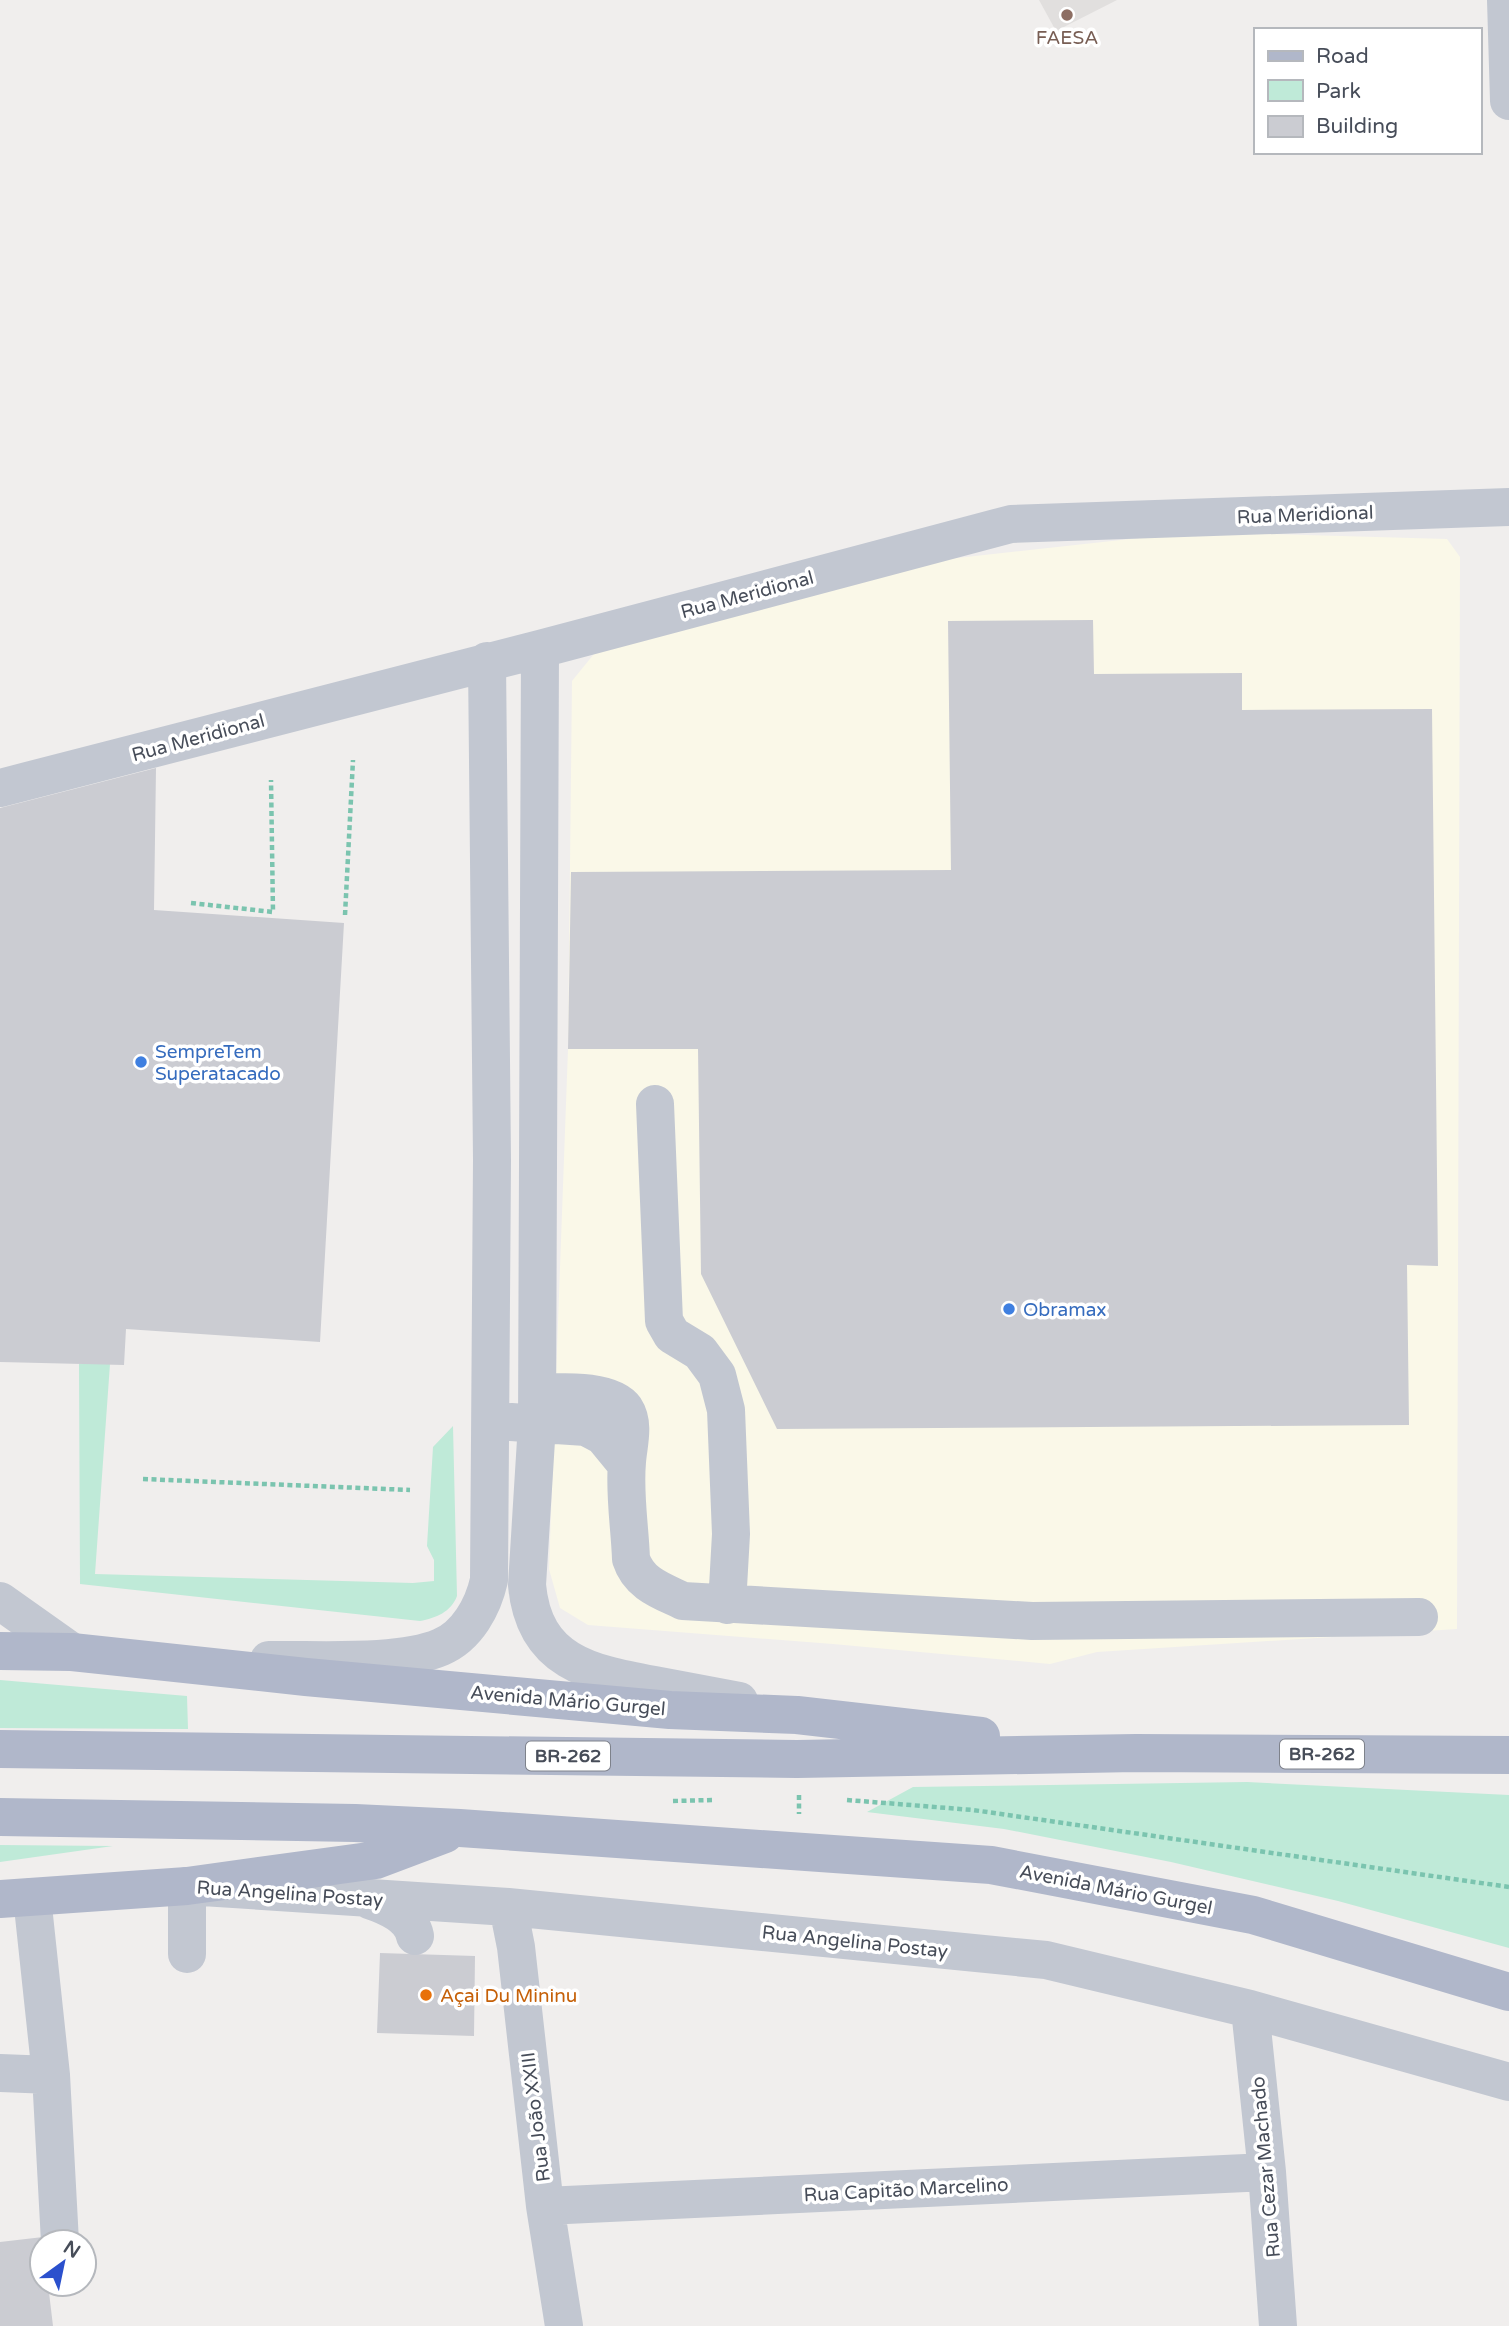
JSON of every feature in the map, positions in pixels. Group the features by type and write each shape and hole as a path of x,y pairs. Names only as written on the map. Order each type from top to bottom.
{"main road":[{"name":"Avenida Mário Gurgel","path":"0,1651 72,1652 306,1677 670,1710 750,1712 841,1720 1136,1753"},
{"name":"Avenida Mário Gurgel","path":"0,1749 797,1759 1136,1753 1509,1755"},
{"name":"Avenida Mário Gurgel","path":"0,1817 355,1823 460,1828 991,1865 1253,1915 1509,1992"},
{"name":"Avenida Mário Gurgel","path":"16,1898 187,1886 376,1860 460,1828"}],"street":[{"path":"1506,0 1509,102"},
{"name":"Rua Meridional","path":"0,788 1011,524 1509,507"},
{"path":"540,649 538,1408 528,1600 535,1622 554,1650 566,1659 605,1676 841,1720"},
{"path":"169,1662 394,1658 440,1648 452,1640 475,1616 486,1595 489,1580 492,1160 487,661"},
{"path":"655,1104 664,1321 672,1335 699,1352 717,1376 726,1410 731,1534 727,1605"},
{"path":"491,1421 538,1408 603,1436 626,1464 631,1559 635,1573 652,1586 683,1601 1032,1622 1419,1617"},
{"path":"0,1601 72,1652"},
{"path":"187,1886 187,1954"},
{"name":"Rua Angelina Postay","path":"187,1886 508,1907 1046,1960 1250,2009 1509,2082"},
{"path":"16,1898 51,2075 59,2228"},
{"path":"361,1898 387,1907 423,1936 447,1910 461,1905"},
{"name":"Rua João XXIII","path":"508,1907 516,1947 545,2206 564,2326"},
{"name":"Rua Cezar Machado","path":"1250,2009 1267,2172 1278,2326"},
{"path":"0,2074 51,2075"},
{"name":"Rua Capitão Marcelino","path":"545,2206 1267,2172"}],"path":[{"path":"345,915 354,760"},
{"path":"191,903 273,912 271,780"},
{"path":"142,1479 410,1490"},
{"path":"799,1796 812,1797"},
{"path":"839,1799 973,1810 1509,1887"}],"shaded area":[{"name":"FAESA","path":"1039,0 1117,0 1056,31"},
{"name":"Obramax","path":"1194,532 1447,539 1460,557 1457,1629 1097,1652 1050,1664 588,1625 560,1608 549,1569 568,1049 572,681 598,649 903,564"}],"green space":[{"path":"79,1364 110,1364 95,1574 413,1583 434,1581 434,1560 427,1546 433,1447 453,1426 457,1596 454,1602 442,1613 420,1621 80,1584"},
{"path":"0,1680 187,1696 188,1729 0,1728"},
{"path":"1247,1782 1509,1795 1509,1948 1338,1901 1171,1862 1004,1829 867,1812 913,1787"},
{"path":"0,1845 113,1846 0,1862"}],"building":[{"path":"1093,620 1094,674 1242,673 1242,710 1432,709 1438,1266 1407,1265 1409,1425 777,1429 701,1274 698,1049 568,1049 571,872 951,870 948,621"},
{"path":"156,768 154,910 344,923 320,1342 126,1329 124,1365 0,1362 0,808"},
{"name":"Açai Du Mininu","path":"380,1953 475,1956 474,2036 377,2033"},
{"path":"28,2239 28,2298 50,2298 53,2326 0,2326 0,2242"}],"place":[{"name":"FAESA","path":"1067,15"},
{"name":"SempreTem Superatacado","path":"141,1062"},
{"name":"Obramax","path":"1009,1309"},
{"name":"Açai Du Mininu","path":"426,1995"}]}
